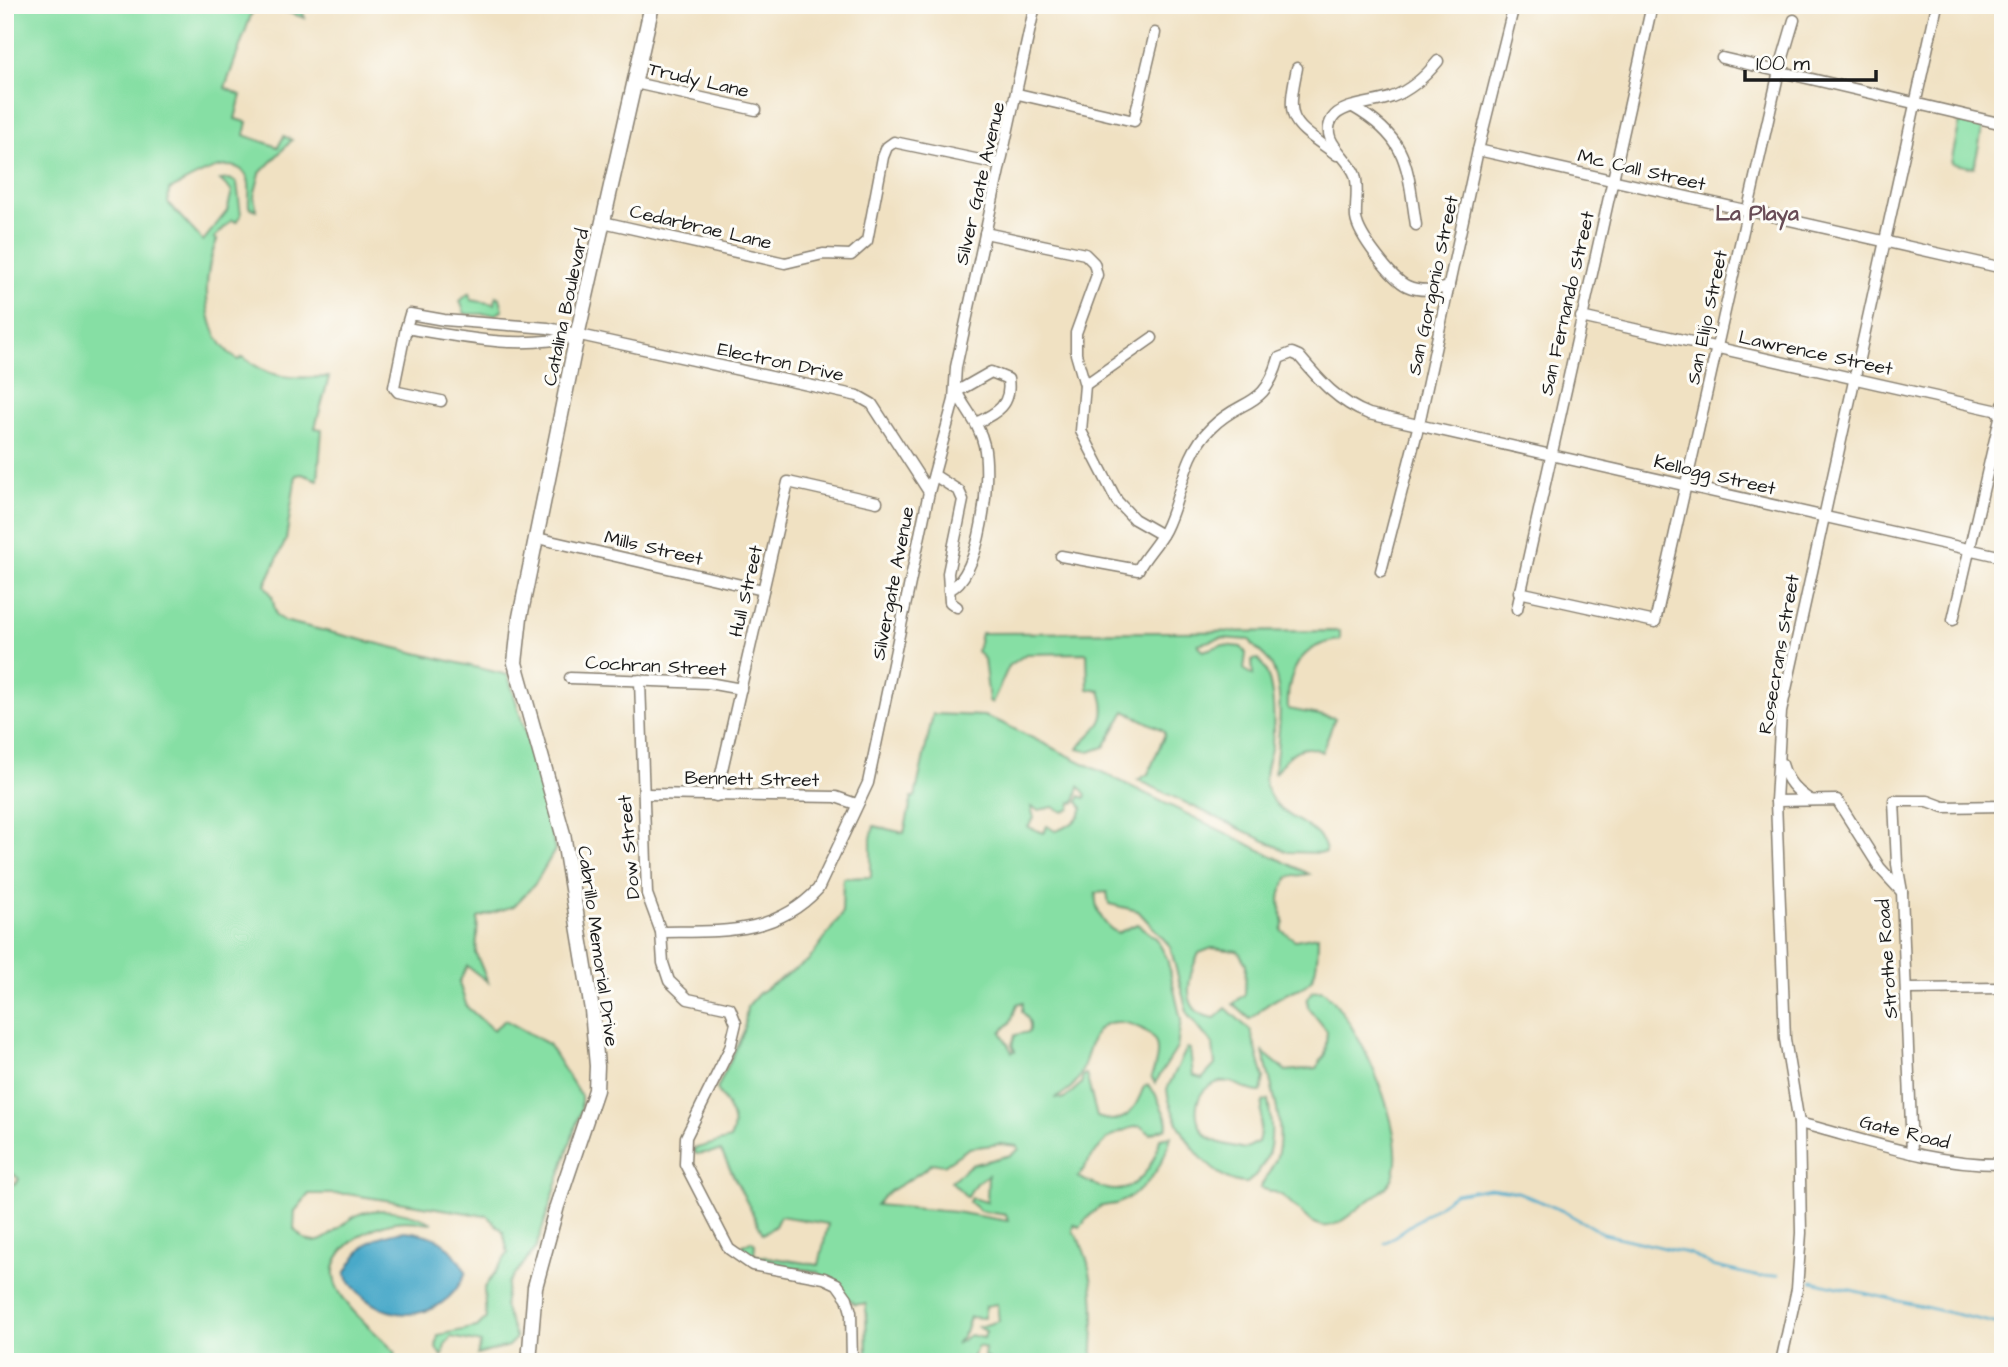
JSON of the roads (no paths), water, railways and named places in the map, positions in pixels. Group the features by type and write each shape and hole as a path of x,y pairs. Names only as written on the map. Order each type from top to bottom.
{"main road":[{"name":"Catalina Boulevard","path":"520,617 577,336 652,5"},
{"name":"Cabrillo Memorial Drive","path":"520,617 515,663 563,834 592,1010 597,1066 596,1090 535,1287 529,1362"}],"street":[{"name":"Silver Gate Avenue","path":"956,368 999,164 1018,94 1035,5"},
{"name":"San Gorgonio Street","path":"1381,571 1419,424 1478,150 1514,5"},
{"name":"San Fernando Street","path":"1517,609 1549,454 1652,5"},
{"name":"Rosecrans Street","path":"1781,1362 1797,1289 1801,1233 1799,1123 1785,1040 1776,800 1783,701 1937,5"},
{"name":"San Elijo Street","path":"1519,592 1655,622 1779,71 1794,20"},
{"path":"1018,94 1134,121 1155,33"},
{"path":"1722,58 2003,124"},
{"path":"1438,61 1424,78 1407,90 1353,107 1334,116 1329,126 1329,137 1356,176 1359,230 1370,247 1400,282 1410,288 1449,288"},
{"path":"1297,68 1289,103 1292,117 1348,163"},
{"name":"Trudy Lane","path":"635,83 756,110"},
{"path":"1353,107 1378,121 1401,152 1408,170 1416,225"},
{"name":"Cedarbrae Lane","path":"603,222 785,262 823,254 851,255 867,241 883,157 887,147 894,142 999,164"},
{"name":"Mc Call Street","path":"1478,150 2003,268"},
{"path":"985,233 1085,254 1094,263 1097,275 1076,332 1076,354 1086,384 1081,431 1087,448 1117,501 1134,519 1162,534 1138,570 1061,556"},
{"name":"Electron Drive","path":"577,336 546,344 477,340 407,328 410,314 548,328 859,396 872,404 929,492"},
{"name":"Lawrence Street","path":"1580,317 2002,410"},
{"path":"407,328 394,387 398,392 441,401"},
{"path":"1086,384 1153,338"},
{"name":"Kellogg Street","path":"1162,534 1187,462 1210,428 1258,400 1272,382 1279,358 1286,353 1298,356 1328,390 1350,407 2003,557"},
{"name":"Silvergate Avenue","path":"856,804 869,778 929,492 955,390 956,368"},
{"path":"949,590 955,587 972,561 982,530 985,446 976,423 955,390 991,372 1008,379 1007,400 999,412 976,423"},
{"path":"1953,620 2002,410"},
{"path":"934,475 960,491 963,500 948,573 950,602 957,607"},
{"name":"Hull Street","path":"716,796 788,482 877,502"},
{"name":"Mills Street","path":"537,538 763,590"},
{"name":"Cochran Street","path":"570,678 708,682 741,689"},
{"name":"Dow Street","path":"640,680 641,794 646,794 647,894 661,933 663,963 669,981 688,999 730,1008 736,1023 730,1048 686,1137 685,1164 729,1249 752,1265 824,1278 837,1284 847,1298 851,1312 852,1362"},
{"path":"1779,751 1786,777 1798,792 1812,801"},
{"name":"Bennett Street","path":"646,794 836,797 856,804"},
{"name":"Strothe Road","path":"1776,800 1837,800 1880,868 1902,892 1908,989 1912,1153"},
{"path":"1902,892 1897,863 1894,801 1928,801 1944,807 2003,806"},
{"path":"661,933 743,931 770,923 805,903 818,889 856,804"},
{"path":"1908,989 2003,988"},
{"name":"Gate Road","path":"1799,1123 1912,1153 1970,1164 2003,1164"}],"water":[{"path":"405,1231 426,1235 442,1242 466,1272 455,1291 441,1304 425,1311 407,1314 372,1304 357,1291 345,1274 356,1256 369,1243 384,1235"}],"waterway":[{"path":"1385,1243 1455,1194 1490,1188 1518,1192 1563,1211 1604,1234 1691,1254 1712,1266 1760,1277 1778,1275"},
{"path":"1812,1281 2003,1325"}],"district":[{"name":"La Playa","path":"1757,213"}]}
